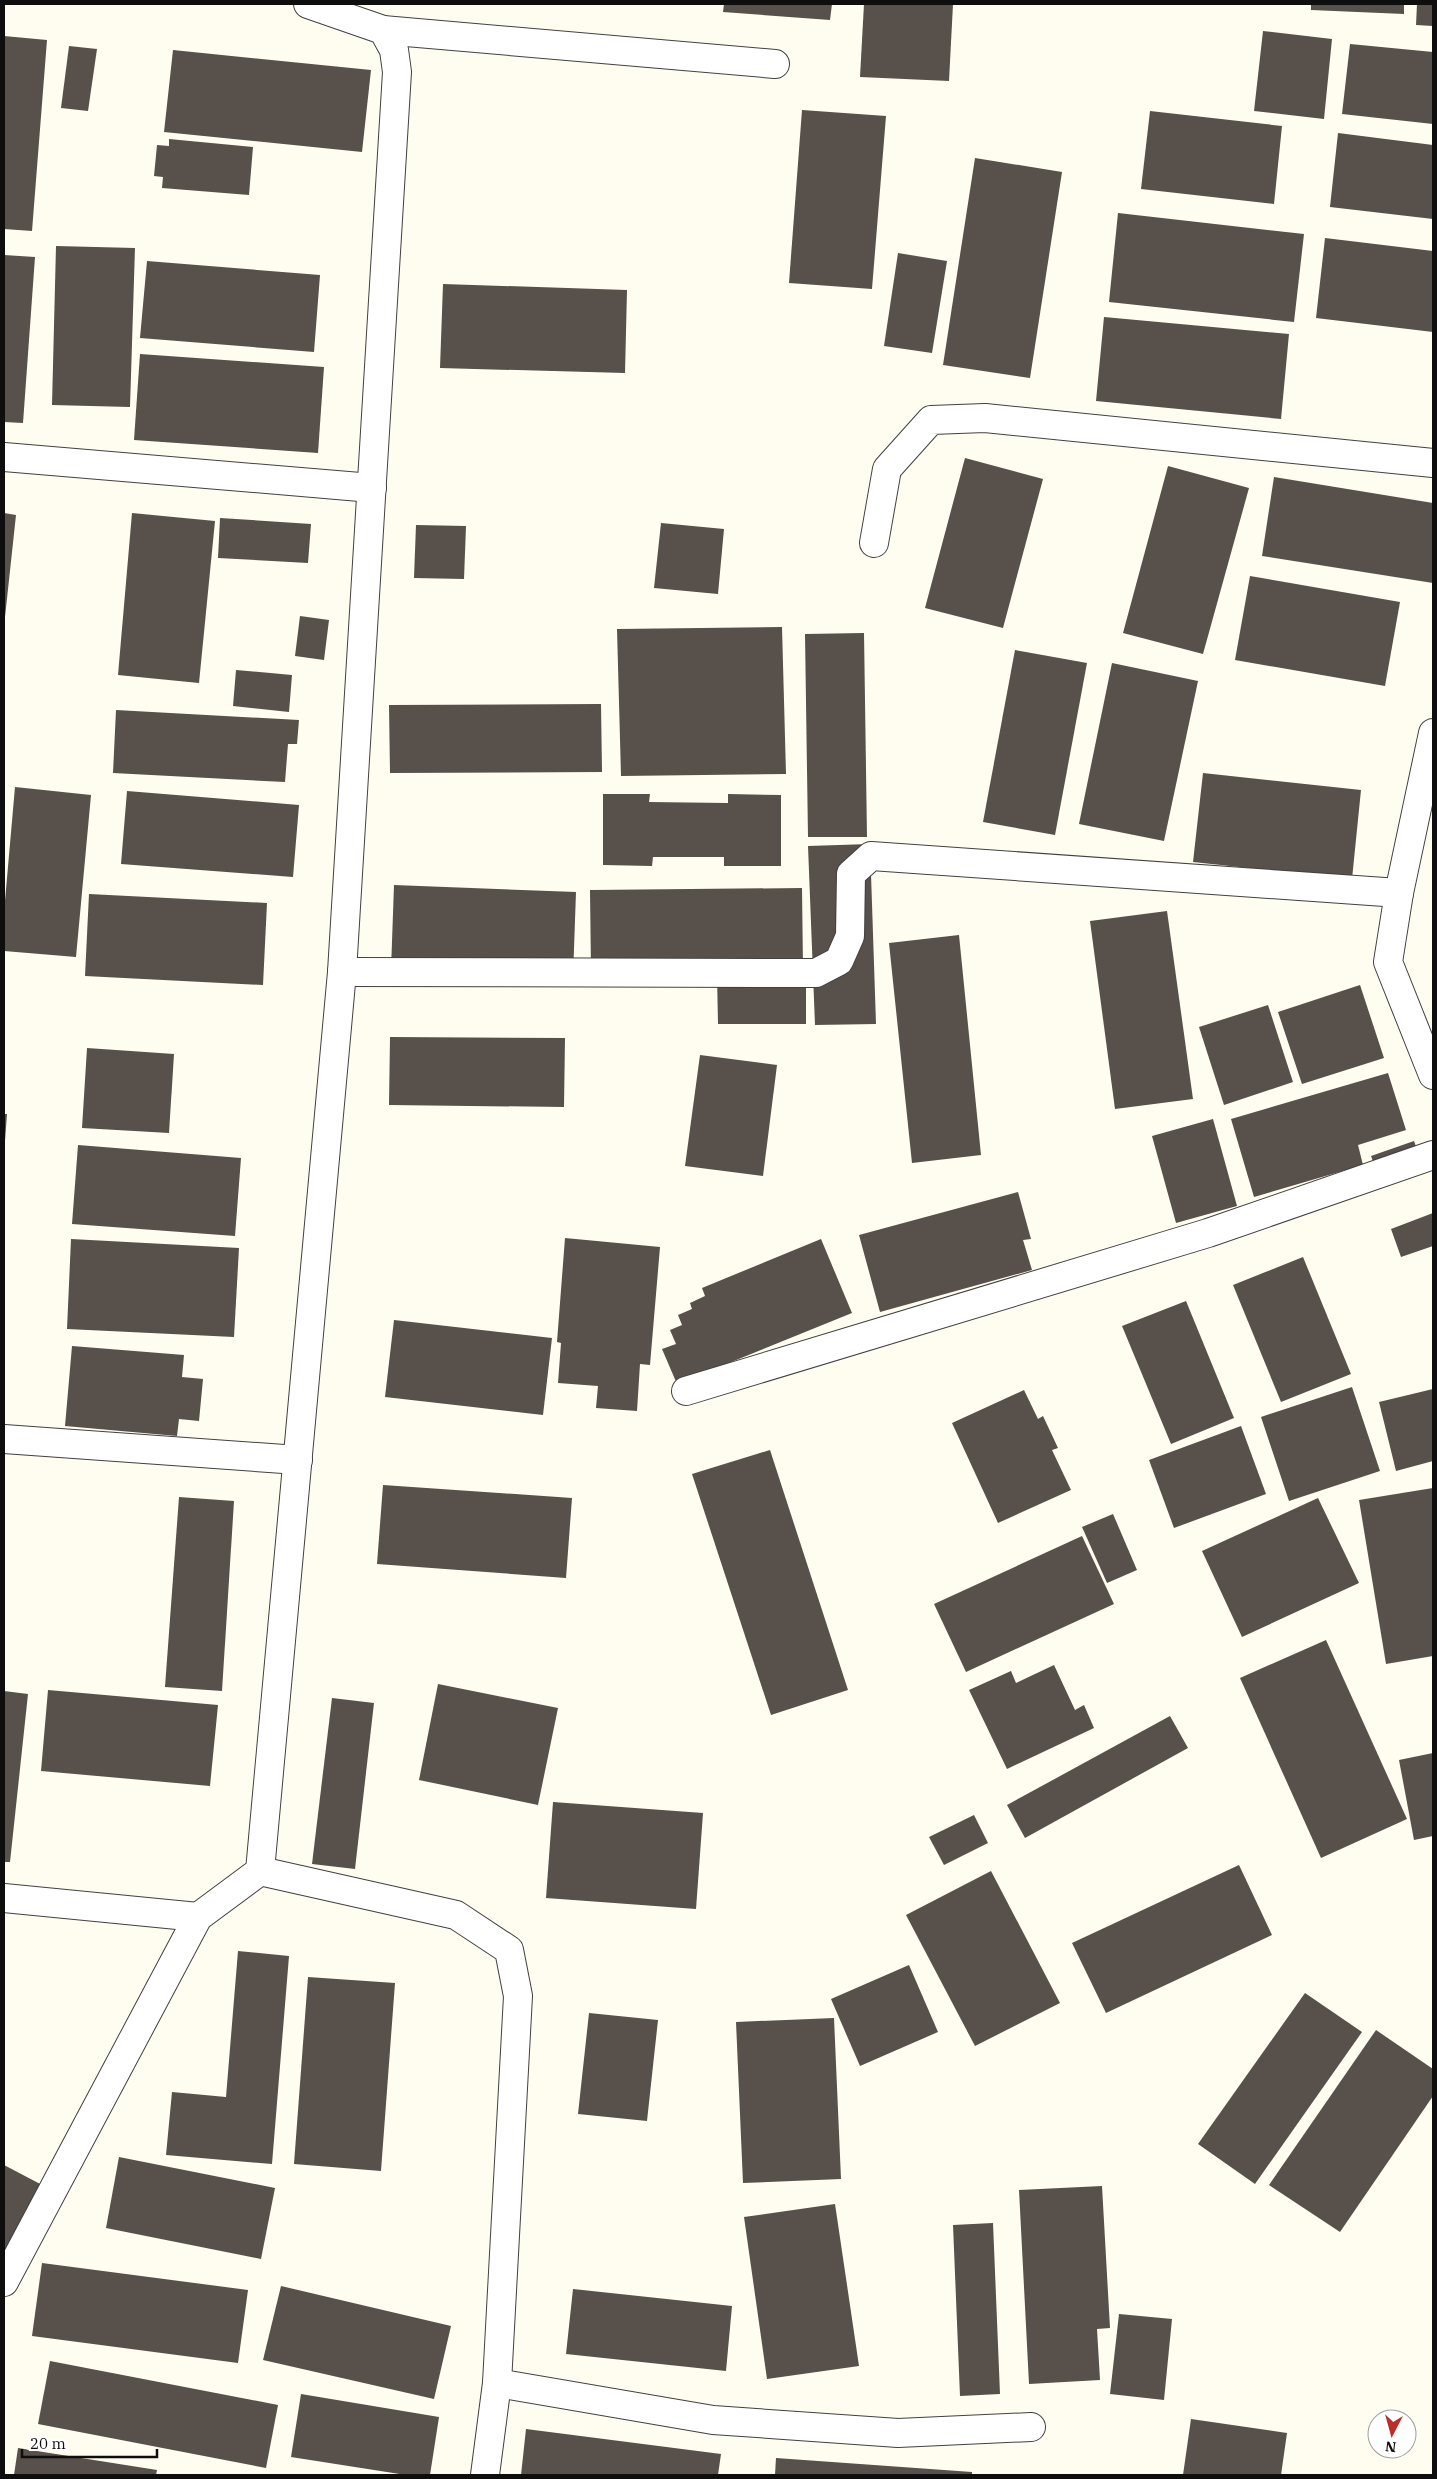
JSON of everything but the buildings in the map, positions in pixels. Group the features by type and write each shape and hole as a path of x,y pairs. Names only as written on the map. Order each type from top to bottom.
{"street":[{"path":"308,4 383,30 775,64"},
{"path":"260,1871 342,972 397,72 394,50 383,30"},
{"path":"874,543 887,469 931,420 985,418 1433,464"},
{"path":"4,457 372,488"},
{"path":"1433,733 1399,893 1388,962 1433,1075"},
{"path":"342,972 816,972 839,962 850,936 851,874 871,856 1399,893"},
{"path":"686,1391 1208,1233 1433,1155"},
{"path":"4,1439 298,1460"},
{"path":"4,2282 198,1916 260,1871 456,1915 508,1950 518,1996 498,2383 485,2475"},
{"path":"4,1898 198,1916"},
{"path":"498,2383 713,2420 898,2432 1031,2427"}]}
